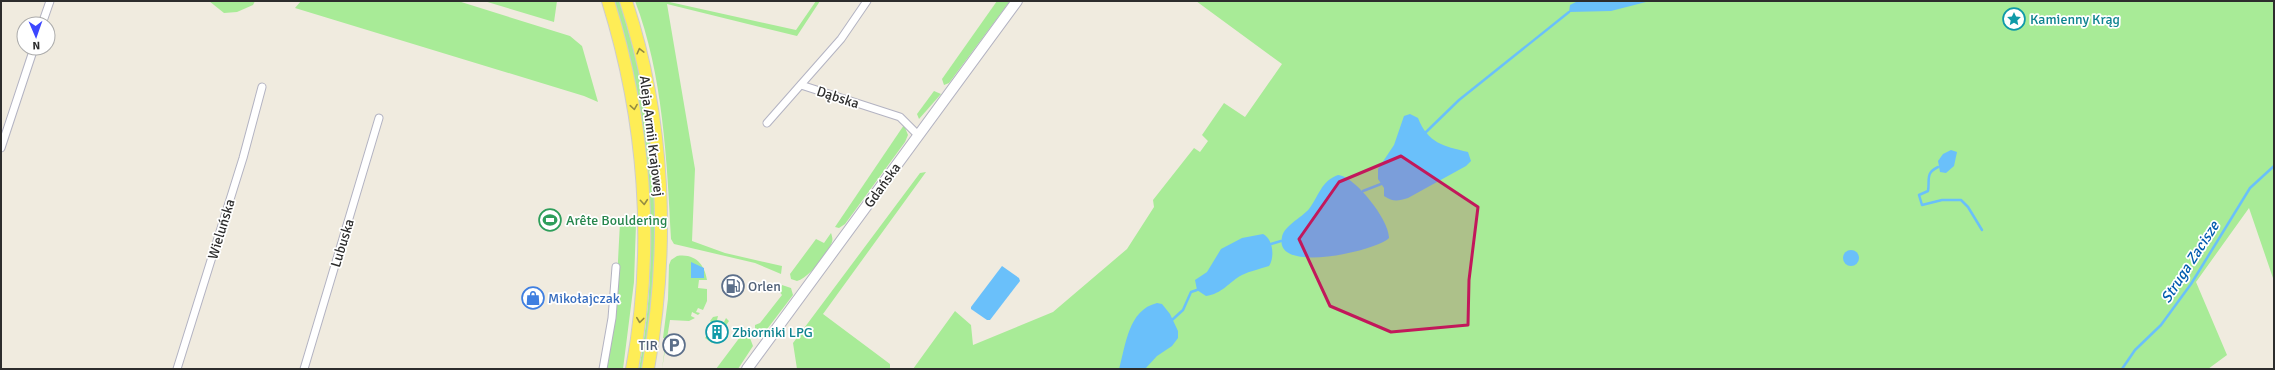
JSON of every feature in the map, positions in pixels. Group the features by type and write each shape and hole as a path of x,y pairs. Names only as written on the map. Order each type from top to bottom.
{"main road":[{"name":"Aleja Armii Krajowej","path":"608,1 621,45 633,102 645,217 643,294 632,369"},
{"name":"Aleja Armii Krajowej","path":"626,1 650,100 659,175 661,270 648,369"},
{"name":"Gdańska","path":"747,369 1017,1"}],"street":[{"path":"45,16 50,1"},
{"path":"801,85 841,38 867,1"},
{"path":"1,148 31,56"},
{"name":"Dąbska","path":"767,123 801,85 900,117 918,135"},
{"name":"Wieluńska","path":"177,369 243,158 262,88"},
{"name":"Lubuska","path":"304,369 379,118"},
{"path":"603,369 612,318 616,267"}],"highlighted area":[{"path":"1401,156 1478,207 1469,280 1468,325 1391,332 1330,306 1299,239 1339,182"}],"green space":[{"path":"209,1 255,1 253,5 237,12 224,13"},
{"path":"301,1 458,1 570,36 582,46 598,102 584,96 295,8"},
{"path":"484,1 557,1 554,22"},
{"path":"613,1 620,1 640,73 653,158 656,270 644,369 639,369 644,339 650,280 651,250 649,191 646,161 633,82"},
{"path":"635,1 665,1 796,30 816,1 820,1 797,36 667,4 695,169 692,241 725,253 782,266 781,274 755,263 674,244 671,239 668,179 658,88 652,58"},
{"path":"997,1 1010,1 949,83 944,85 942,79"},
{"path":"1196,1 2274,1 2274,281 2249,208 2196,282 2227,355 2208,369 913,369 955,311 971,325 973,345 1053,312 1127,249 1154,207 1153,200 1194,148 1200,152 1208,141 1202,135 1224,103 1245,117 1282,64"},
{"path":"934,91 941,94 919,119 917,114"},
{"path":"904,125 908,135 905,142 845,224 839,228 835,227"},
{"path":"926,172 823,314 890,364 890,369 797,369 793,343 920,173"},
{"path":"620,222 636,224 634,282 623,369 607,369 615,319"},
{"path":"831,233 832,242 818,264 802,279 797,281 791,279 790,274 816,239 824,243"},
{"path":"677,256 695,259 702,266 707,280 699,280 698,288 707,289 707,301 703,310 698,308 696,312 700,313 698,315 692,312 691,316 695,318 689,321 670,320 662,369 666,339 663,338 668,299 669,265 671,260"},
{"path":"782,285 791,288 793,295 761,337 755,331 755,325 760,323 782,295 779,291"},
{"path":"718,316 717,320 724,322 726,318 729,321 723,330 718,327 712,335 717,339 712,343 705,338 714,325 710,321 713,317"},
{"path":"744,335 750,338 753,346 738,369 716,369 740,337"}],"water":[{"path":"1578,1 1650,1 1611,11 1569,12 1570,5"},
{"path":"1410,114 1418,118 1427,133 1437,142 1451,148 1468,152 1471,161 1466,166 1408,198 1393,200 1384,196 1384,188 1378,179 1378,169 1394,145 1404,116"},
{"path":"1951,150 1957,152 1954,166 1946,173 1940,172 1938,161 1943,154"},
{"path":"1338,175 1345,177 1353,183 1370,200 1384,221 1388,230 1389,238 1366,249 1327,257 1293,255 1283,248 1283,233 1309,209 1324,185"},
{"path":"1263,234 1269,240 1272,248 1272,258 1269,266 1242,275 1212,295 1206,296 1197,290 1195,280 1207,272 1221,249 1242,238"},
{"path":"1851,250 1858,255 1859,258 1854,265 1851,266 1844,261 1843,258 1848,251"},
{"path":"691,262 704,268 704,278 691,278"},
{"path":"1002,266 1019,278 1020,281 990,320 987,320 971,309 971,307"},
{"path":"1157,303 1162,304 1170,314 1178,331 1178,338 1172,346 1157,356 1145,369 1119,369 1126,339 1134,321 1147,307"}],"waterway":[{"path":"1425,133 1459,100 1569,12"},
{"name":"Struga Zacisze","path":"2122,369 2135,350 2161,325 2191,284 2250,188 2274,166"},
{"path":"1938,167 1930,174 1928,191 1919,195 1922,205 1942,200 1961,200 1968,207 1982,230"},
{"path":"1363,191 1381,184"},
{"path":"1271,244 1281,241"},
{"path":"1172,320 1183,310 1191,292 1197,290"}],"place":[{"name":"Kamienny Krąg","path":"2014,19"},
{"name":"Arête Bouldering","path":"550,220"},
{"name":"Orlen","path":"733,286"},
{"name":"Mikołajczak","path":"533,298"},
{"name":"Zbiorniki LPG","path":"717,332"},
{"name":"TIR","path":"674,345"}]}
